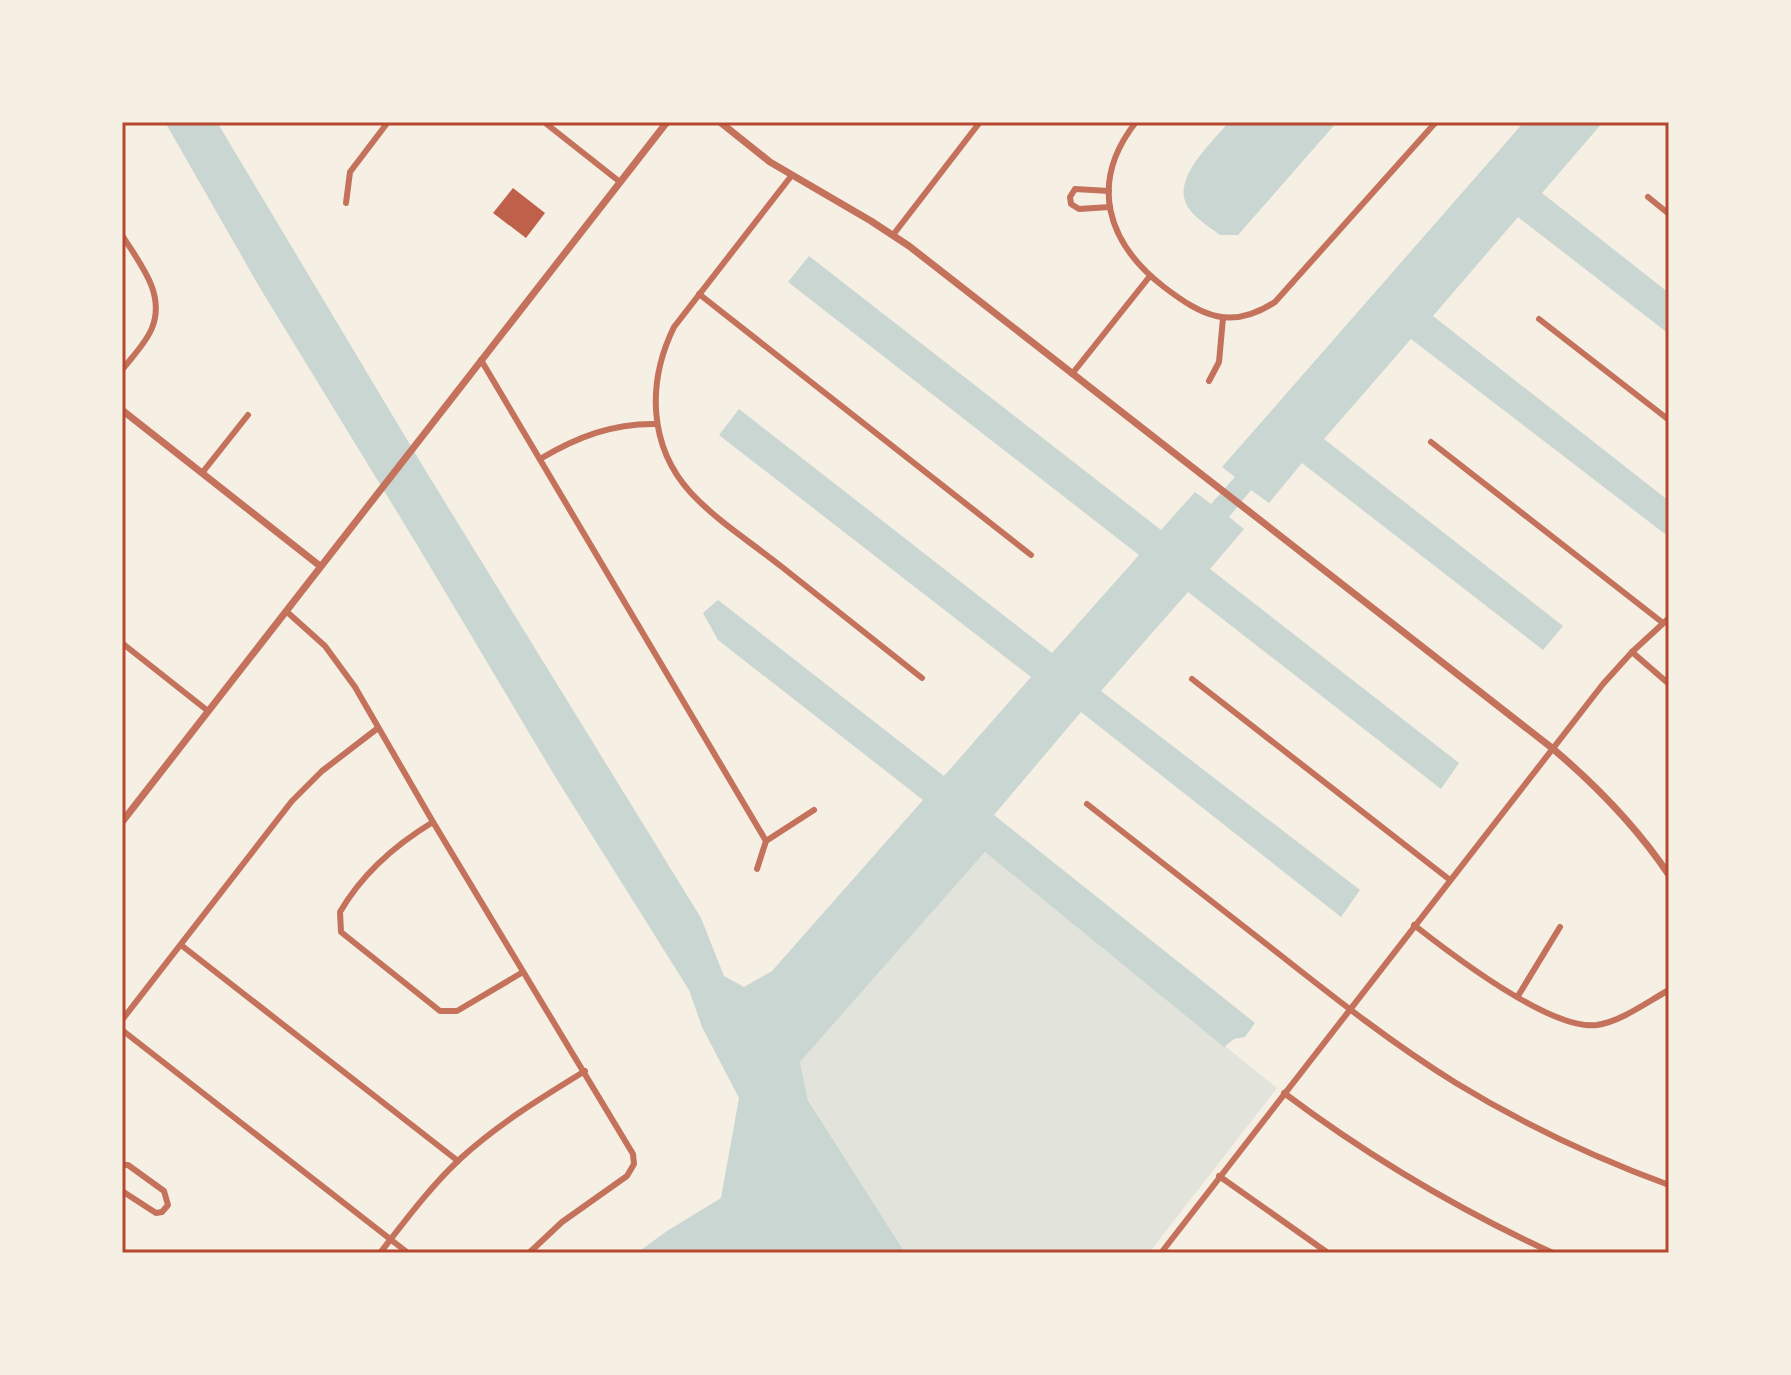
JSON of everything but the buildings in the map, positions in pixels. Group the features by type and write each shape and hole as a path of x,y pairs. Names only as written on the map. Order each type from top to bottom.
{"street":[{"path":"346,203 350,172 388,122"},
{"path":"544,122 620,182"},
{"path":"122,822 667,122"},
{"path":"720,122 792,175 893,235 1552,748 1620,812 1669,875"},
{"path":"893,235 980,122"},
{"path":"1136,122 1119,148 1109,191 1110,207 1121,241 1138,265 1188,305 1210,316 1223,318 1254,314 1275,302 1436,122"},
{"path":"792,175 674,327 659,363 655,388 657,424 672,466 701,503 922,678"},
{"path":"1109,191 1081,188 1075,189 1070,197 1071,204 1079,209 1110,207"},
{"path":"1648,197 1669,214"},
{"path":"122,235 152,285 157,302 151,331 122,370"},
{"path":"1072,374 1150,276"},
{"path":"699,294 1031,555"},
{"path":"1209,381 1219,362 1223,318"},
{"path":"1539,319 1669,420"},
{"path":"480,360 766,841"},
{"path":"122,410 320,566"},
{"path":"202,473 248,415"},
{"path":"540,459 566,444 605,429 657,424"},
{"path":"1161,1253 1552,748 1632,652 1666,620 1431,442"},
{"path":"286,611 325,646 355,687 433,822 631,1148 634,1164 627,1176 562,1222 529,1253"},
{"path":"122,643 208,711"},
{"path":"1632,652 1669,684"},
{"path":"1192,679 1450,880"},
{"path":"122,1020 303,788 378,728"},
{"path":"1087,804 1349,1009 1414,1056 1498,1108 1591,1154 1669,1185"},
{"path":"757,869 766,841 814,810"},
{"path":"433,822 409,836 380,861 340,912 341,932 440,1011 457,1011 523,972"},
{"path":"1414,925 1518,996 1563,1022 1593,1026 1615,1020 1669,990"},
{"path":"1518,996 1560,927"},
{"path":"181,945 458,1161"},
{"path":"122,1030 408,1253"},
{"path":"380,1253 458,1161 514,1116 585,1071"},
{"path":"1284,1093 1325,1124 1411,1180 1461,1209 1553,1253"},
{"path":"122,1165 128,1165 164,1191 168,1205 162,1212 156,1213 122,1191"},
{"path":"1219,1176 1323,1252"}],"shaded area":[{"path":"165,122 217,122 427,473 701,918 724,976 744,987 772,971 923,800 718,640 703,613 718,600 944,776 1031,677 719,435 739,409 1052,653 1139,555 788,282 809,256 1161,530 1195,492 1211,504 1235,477 1222,467 1524,122 1603,122 1542,193 1669,293 1669,334 1518,217 1433,316 1669,501 1669,530 1665,534 1411,339 1324,439 1563,626 1543,650 1302,463 1269,503 1251,490 1229,517 1244,529 1210,569 1459,763 1441,789 1188,592 1101,691 1360,890 1341,917 1081,712 994,815 1255,1023 1245,1037 1234,1039 1224,1047 985,852 800,1062 808,1100 905,1253 637,1253 721,1198 739,1098 702,1027 689,990 556,778 260,288"},
{"path":"1229,122 1337,122 1238,235 1220,235 1190,210 1184,199 1184,187 1194,163"},
{"path":"985,852 1277,1088 1149,1253 904,1253 808,1099 800,1062"}]}
